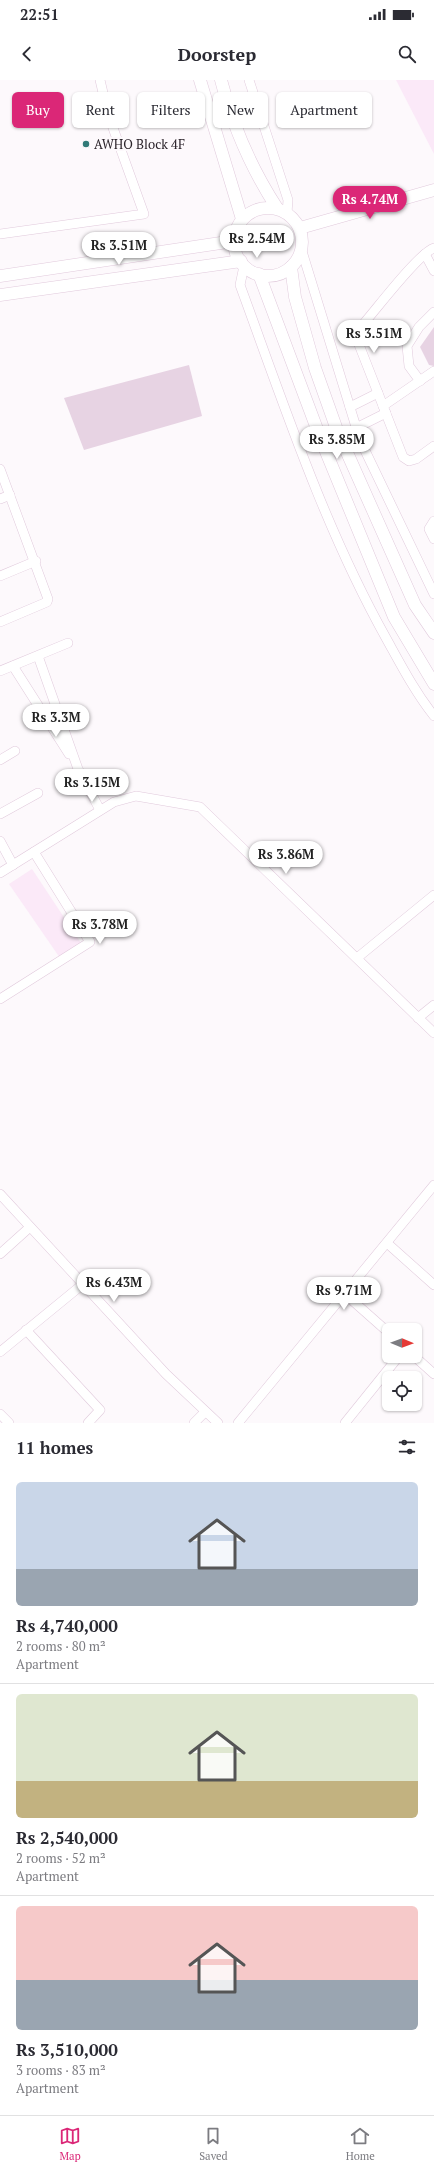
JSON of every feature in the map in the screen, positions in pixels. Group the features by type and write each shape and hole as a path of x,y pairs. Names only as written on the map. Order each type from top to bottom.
{"street":[{"path":"0,234 144,214 108,114 100,80"},
{"path":"200,80 242,219"},
{"path":"221,80 230,117 253,169 282,211 300,228 301,248 360,440 434,594"},
{"path":"249,80 288,200 282,211"},
{"path":"300,228 434,190"},
{"path":"282,211 264,208 258,209 252,211 242,219 234,241 237,254 242,263 259,274 270,276 281,273 291,267 298,258 301,248"},
{"path":"0,276 234,241"},
{"path":"434,248 425,254 358,331 358,342 403,457 409,461 416,459 434,446"},
{"path":"425,254 434,270"},
{"path":"0,295 242,263"},
{"path":"242,263 240,285 307,470 362,594 421,699 434,716"},
{"path":"291,267 295,297 315,368 337,430 415,605 434,634"},
{"path":"259,274 320,437 394,617 434,684"},
{"path":"420,381 409,366 407,346 420,327 434,312"},
{"path":"356,428 384,410 434,371"},
{"path":"350,407 378,393"},
{"path":"0,469 36,561 48,599 47,602 0,622"},
{"path":"0,499 10,495"},
{"path":"434,522 430,529 434,539"},
{"path":"0,576 36,561"},
{"path":"0,671 68,643"},
{"path":"38,656 78,769"},
{"path":"13,666 78,769 100,810"},
{"path":"0,760 15,751"},
{"path":"0,814 38,793"},
{"path":"0,873 114,802 136,796 200,808 434,1033"},
{"path":"0,841 13,865"},
{"path":"0,999 90,942 34,852"},
{"path":"357,958 434,895"},
{"path":"418,1018 434,1005"},
{"path":"238,1423 434,1185"},
{"path":"0,1194 166,1374 218,1423"},
{"path":"0,1254 30,1227"},
{"path":"387,1243 434,1285"},
{"path":"0,1352 83,1284"},
{"path":"344,1294 382,1327"},
{"path":"26,1330 100,1410 88,1423"},
{"path":"345,1423 393,1363"},
{"path":"422,1363 434,1374"},
{"path":"194,1423 205,1412"},
{"path":"0,1414 9,1423"}],"shaded area":[{"path":"396,80 434,80 434,154"},
{"path":"434,327 434,366 429,365 420,347"},
{"path":"189,365 202,416 84,450 64,398"},
{"path":"32,869 81,943 60,958 9,884"}],"place":[{"name":"AWHO Block 4F","path":"86,144"}]}
